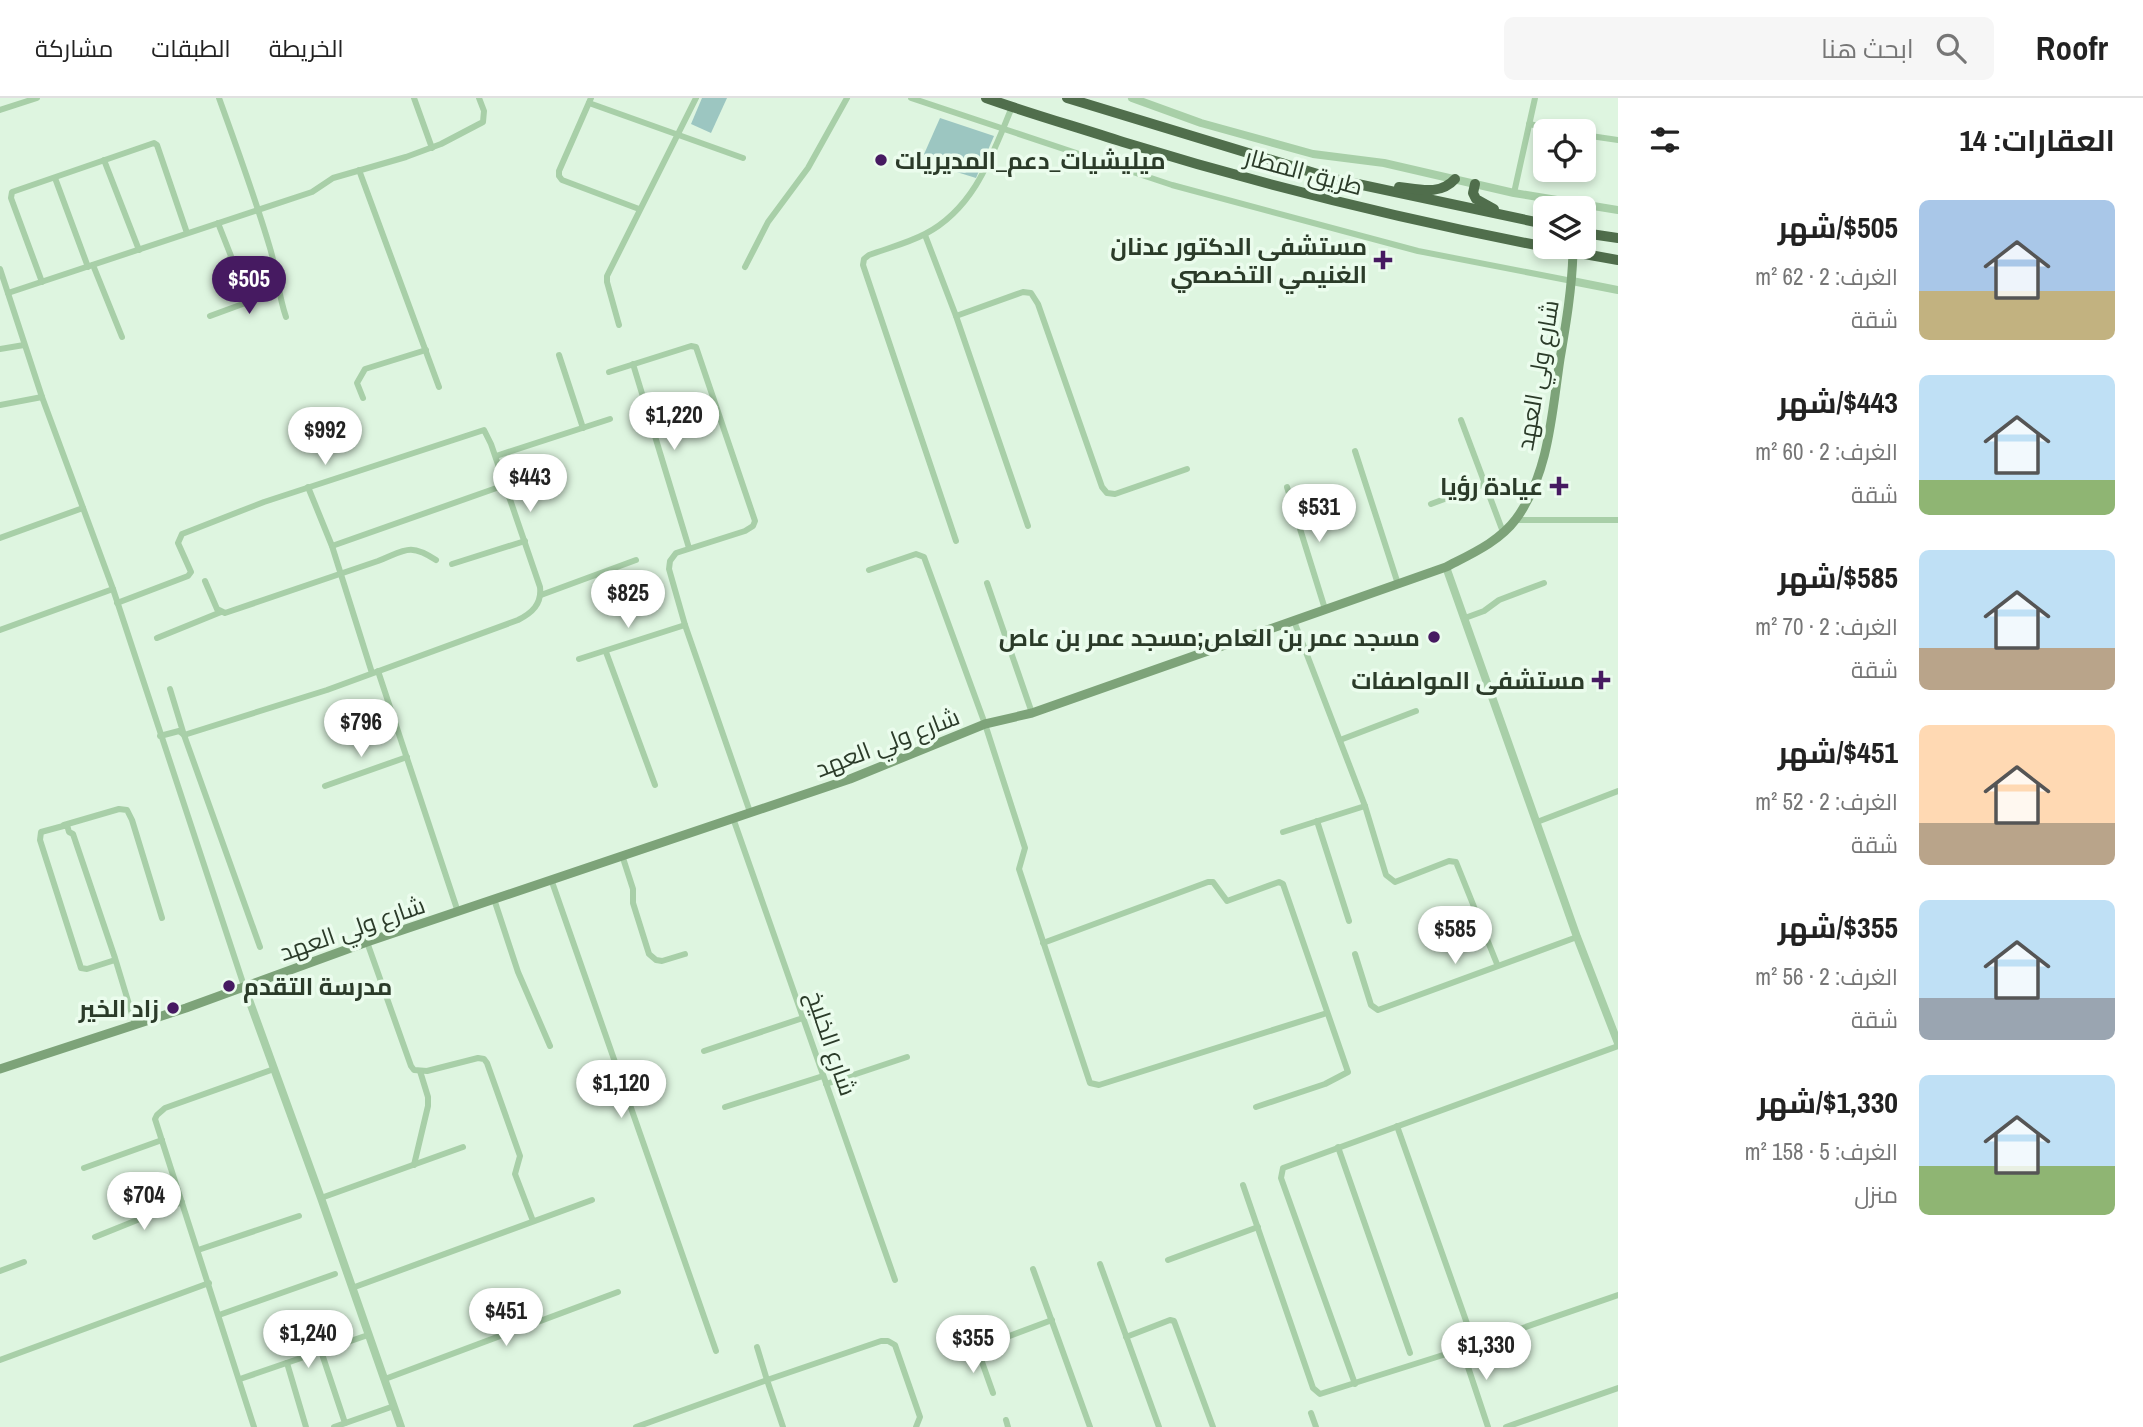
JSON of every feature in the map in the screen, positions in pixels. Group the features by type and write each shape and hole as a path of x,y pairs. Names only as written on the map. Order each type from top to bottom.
{"highway":[{"name":"طريق المطار","path":"986,98 1193,163 1346,204 1456,230 1533,244"},
{"name":"طريق المطار","path":"1067,98 1334,179 1533,222"},
{"path":"1358,184 1435,190 1448,186 1455,179"},
{"path":"1475,184 1473,193 1478,201 1516,218"},
{"path":"1596,235 1618,238"},
{"name":"طريق المطار","path":"1596,256 1618,260"}],"main road":[{"name":"شارع ولي العهد","path":"0,1069 850,779 985,724 1032,713 1446,567 1490,544 1503,532 1515,520 1535,484 1545,453 1572,281 1573,259"}],"street":[{"path":"0,110 37,98"},
{"path":"219,98 259,210 273,256 278,291 286,317"},
{"path":"414,98 432,148"},
{"path":"8,293 312,192 333,178 432,148 483,122 484,111 479,98"},
{"path":"619,325 607,276 696,98"},
{"path":"745,267 768,222 808,167 847,98"},
{"path":"911,98 1172,185 1385,243 1618,290"},
{"path":"1132,98 1201,123 1313,154 1384,163 1514,193 1618,210"},
{"path":"1514,193 1535,98"},
{"path":"639,209 562,180 559,176 590,101 743,158"},
{"path":"956,541 863,265 864,259 869,255 925,235 961,207 969,198 990,158 1012,107"},
{"path":"1529,124 1533,125"},
{"path":"1596,136 1618,139"},
{"path":"42,282 12,192 104,160 156,144 187,233"},
{"path":"104,160 139,250"},
{"path":"359,170 439,387"},
{"path":"55,178 122,337"},
{"path":"218,223 231,256 229,262 223,264"},
{"path":"925,235 956,316 1028,526"},
{"path":"0,269 42,397 113,589 244,986 401,1427"},
{"path":"210,316 278,291"},
{"path":"956,316 1023,292 1031,293 1038,304 1102,487 1107,493 1115,494 1186,469"},
{"path":"0,349 24,345"},
{"path":"609,372 696,346 755,521 753,526 744,531 676,553 670,561 669,569 685,625 750,812"},
{"path":"363,398 357,383 365,369 426,350"},
{"path":"559,355 583,428"},
{"path":"633,364 690,548"},
{"path":"0,405 42,397"},
{"path":"496,456 610,419"},
{"path":"1461,420 1503,532"},
{"path":"117,603 188,576 191,572 178,543 182,534 264,502 484,430 496,456 541,595"},
{"path":"1355,451 1398,584"},
{"path":"1431,504 1485,484"},
{"path":"332,546 505,485"},
{"path":"308,487 332,546 407,757 457,912"},
{"path":"1287,487 1325,609"},
{"path":"0,538 83,508"},
{"path":"1515,520 1618,520"},
{"path":"452,564 524,541"},
{"path":"157,638 221,612 225,613 385,558 401,549 420,552 436,560"},
{"path":"869,570 916,554 924,557 985,724 1025,848 1019,869 1090,1083 1093,1085 1326,1013"},
{"path":"184,735 375,672 518,620 532,612 541,595 636,560"},
{"path":"1355,1384 1280,1175 1285,1166 1618,1044 1577,937 1446,567"},
{"path":"205,581 217,610 221,612"},
{"path":"987,583 1032,713"},
{"path":"1465,618 1483,611 1499,600 1544,583"},
{"path":"0,630 113,589"},
{"path":"1294,621 1365,806 1386,875 1395,882 1449,862 1456,862 1497,964"},
{"path":"579,659 685,625"},
{"path":"606,652 655,785"},
{"path":"170,689 260,947"},
{"path":"1340,740 1416,711"},
{"path":"160,736 179,731 184,735"},
{"path":"325,786 407,757"},
{"path":"1537,822 1618,791"},
{"path":"1283,832 1365,806"},
{"path":"115,960 87,970 81,968 40,840 41,832 119,809 127,810 162,918"},
{"name":"شارع الخليخ","path":"733,818 895,1280"},
{"path":"1317,821 1349,921"},
{"path":"56,827 67,825 69,832 73,834 135,1024"},
{"path":"622,855 649,954 659,961 685,954"},
{"path":"551,880 716,1351"},
{"path":"1043,943 1208,882 1217,885 1227,901 1279,882 1283,884 1348,1072 1256,1107"},
{"path":"494,899 518,972 550,1046"},
{"path":"1355,954 1371,1005 1378,1010 1497,964 1577,937"},
{"path":"367,942 411,1066 420,1071 428,1071 478,1058 484,1059 520,1156 515,1174 533,1222"},
{"path":"704,1051 803,1018"},
{"path":"826,1084 907,1056"},
{"path":"254,1427 155,1119 165,1108 274,1069"},
{"path":"414,1165 428,1107 428,1097 420,1071"},
{"path":"725,1107 823,1076"},
{"path":"1397,1126 1470,1332"},
{"path":"83,1168 162,1140"},
{"path":"321,1198 463,1147"},
{"path":"1338,1147 1410,1353"},
{"path":"1243,1185 1314,1390 1324,1395 1618,1295"},
{"path":"352,1288 592,1200"},
{"path":"95,1237 182,1202"},
{"path":"198,1250 299,1216"},
{"path":"1168,1261 1258,1227"},
{"path":"0,1271 24,1262"},
{"path":"1100,1264 1159,1427"},
{"path":"1033,1269 1090,1427"},
{"path":"219,1315 335,1274"},
{"path":"0,1360 209,1283"},
{"path":"385,1379 618,1292"},
{"path":"960,1355 1052,1320"},
{"path":"1126,1337 1170,1320 1174,1321 1213,1427"},
{"path":"240,1379 368,1335"},
{"path":"636,1427 881,1341 895,1345 920,1417 916,1427"},
{"path":"757,1347 783,1427"},
{"path":"978,1348 993,1393"},
{"path":"1462,1349 1488,1427"},
{"path":"321,1351 345,1423"},
{"path":"287,1363 306,1427"},
{"path":"1506,1427 1618,1388"},
{"path":"334,1427 394,1406"},
{"path":"1311,1413 1316,1427"}],"shaded area":[{"path":"702,98 727,98 711,133 691,124"},
{"path":"940,118 994,136 976,178 921,161"}],"place":[{"name":"ميليشيات_دعم_المديريات","path":"881,160"},
{"name":"مستشفي الدكتور عدنان الغنيمي التخصصي","path":"1383,260"},
{"name":"عيادة رؤيا","path":"1559,486"},
{"name":"مسجد عمر بن العاص;مسجد عمر بن عاص","path":"1434,637"},
{"name":"مستشفى المواصفات","path":"1601,680"},
{"name":"مدرسة التقدم","path":"229,986"},
{"name":"زاد الخير","path":"173,1008"}]}
